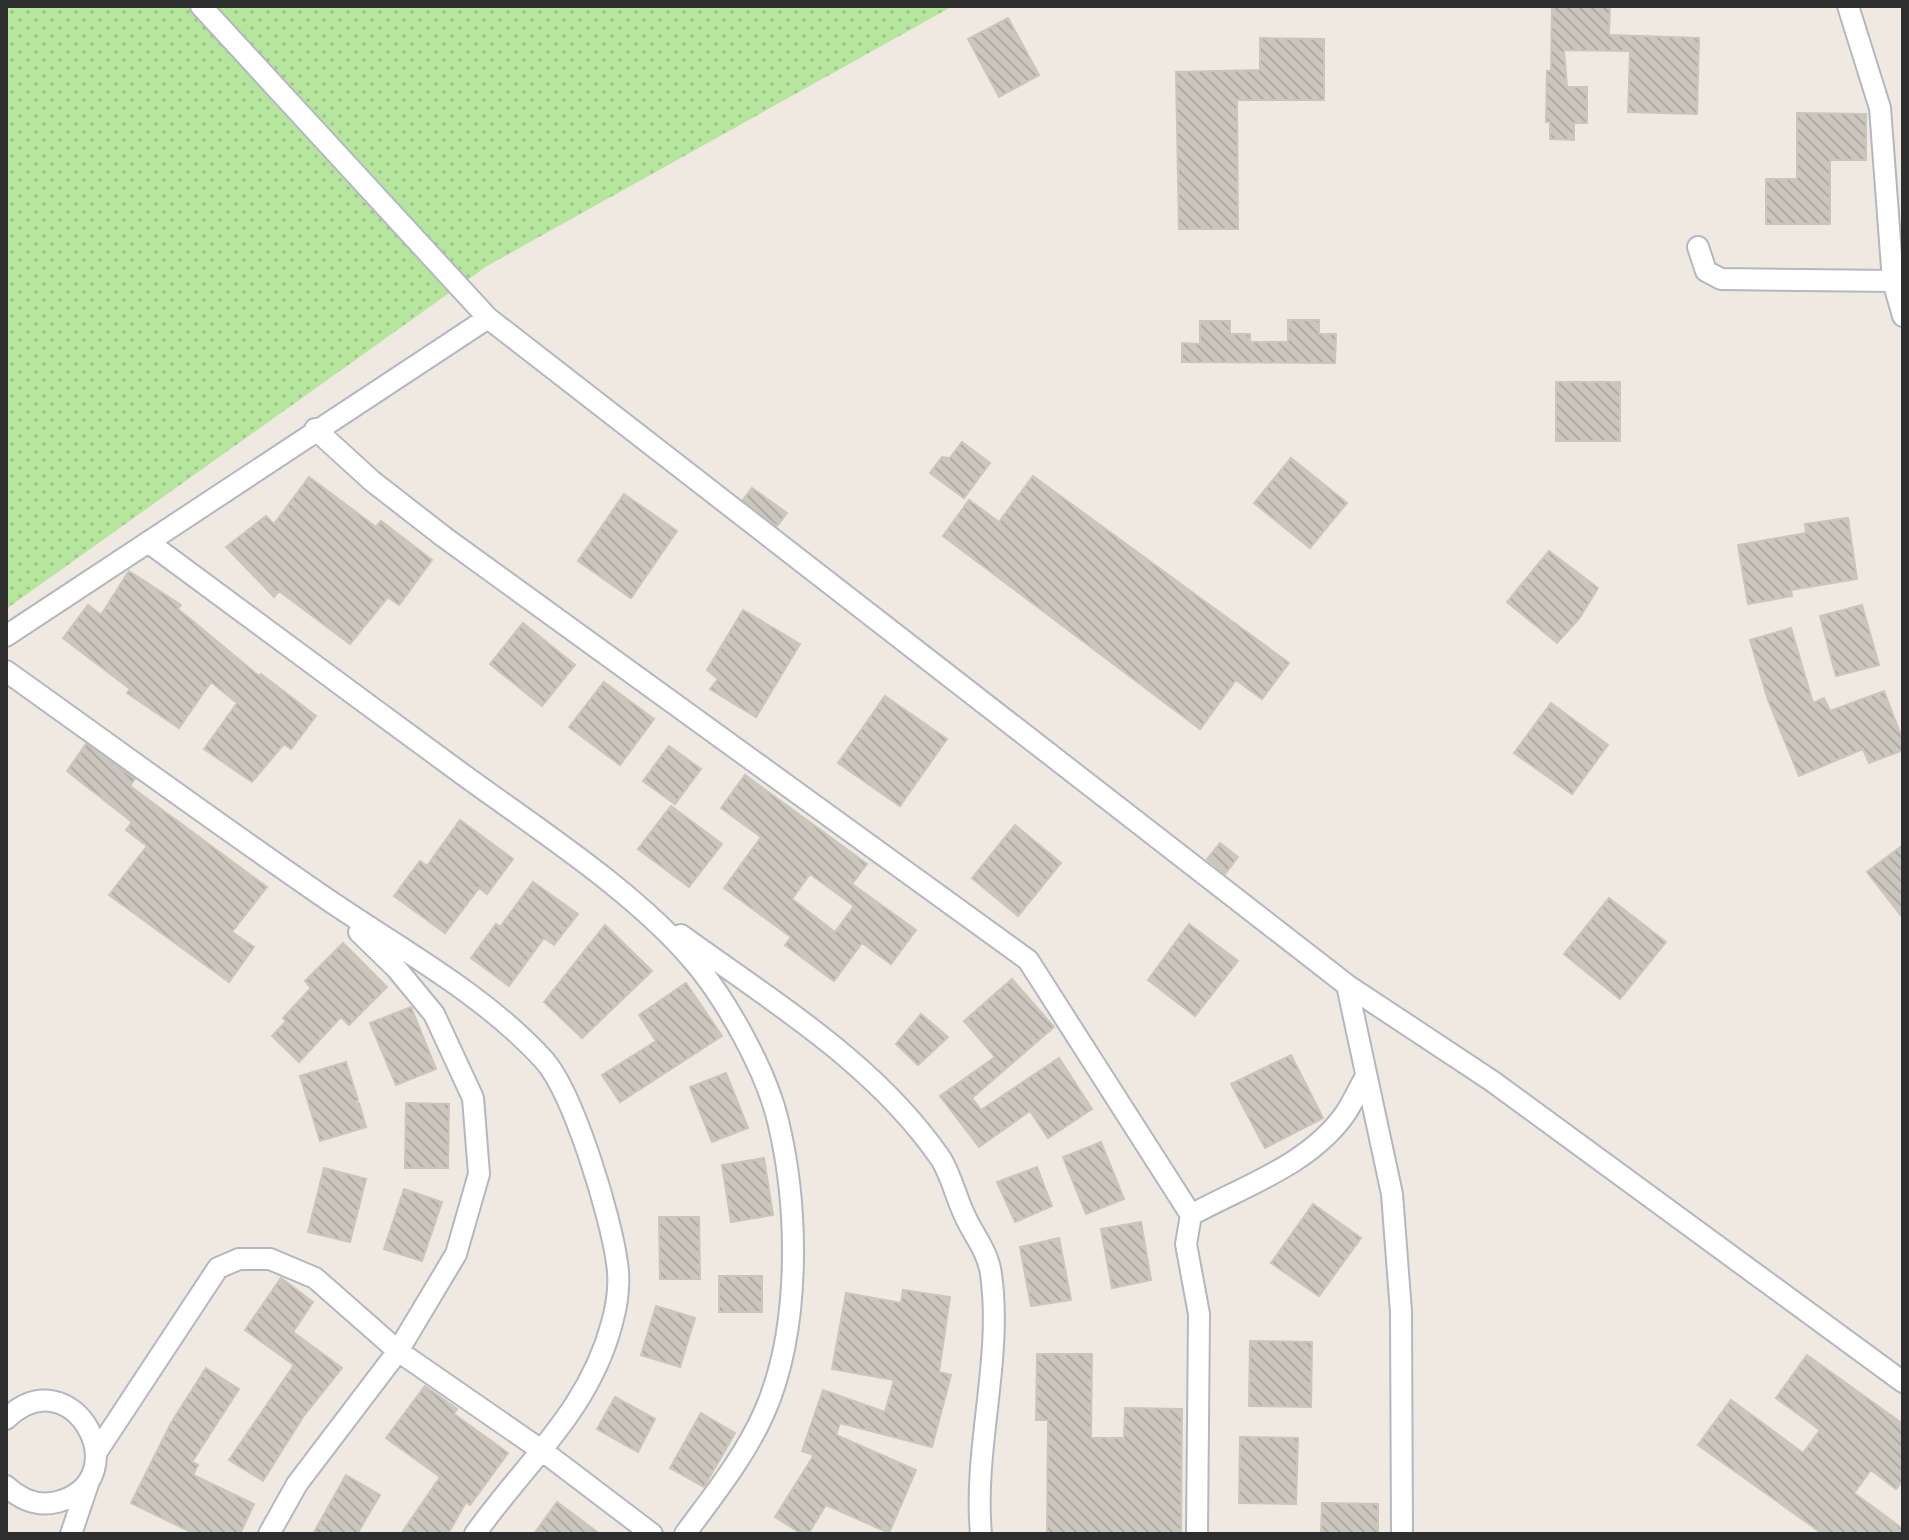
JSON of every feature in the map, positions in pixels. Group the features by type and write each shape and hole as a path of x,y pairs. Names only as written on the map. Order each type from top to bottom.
{"street":[{"path":"201,6 488,318 1347,985 1492,1081 1903,1382"},
{"path":"1848,6 1880,108 1893,281 1903,316"},
{"path":"1698,247 1706,271 1721,279 1893,281"},
{"path":"6,636 315,429 488,318"},
{"path":"315,429 372,481 444,537 1028,960 1191,1215 1186,1244 1199,1314 1197,1534"},
{"path":"148,542 868,1073 942,1160 966,1218 983,1246 991,1274 992,1330 981,1452 981,1534"},
{"path":"6,671 322,896 485,1007 546,1062 577,1121 608,1224 617,1264 617,1292 612,1324 591,1380 544,1452 475,1534"},
{"path":"617,889 694,963 737,1022 778,1119 793,1234 793,1288 786,1337 765,1412 731,1470 685,1534"},
{"path":"269,1534 304,1473 398,1351 456,1254 479,1174 473,1098 434,1014 396,968 322,896"},
{"path":"1347,985 1385,1154 1393,1209 1401,1312 1402,1534"},
{"path":"1191,1215 1275,1173 1318,1144 1345,1114 1366,1076"},
{"path":"71,1534 96,1453 218,1268 239,1259 270,1259 315,1278 398,1351 544,1452 652,1534"},
{"path":"6,1419 29,1403 61,1404 87,1423 96,1453"},
{"path":"6,1486 31,1502 49,1504 73,1495 90,1477"}],"green space":[{"path":"6,6 953,6 487,266 6,609"}],"building":[{"path":"1552,6 1610,6 1609,35 1699,38 1697,114 1628,112 1630,51 1564,50 1567,87 1587,87 1587,123 1574,123 1574,140 1550,139 1550,122 1546,122"},
{"path":"1008,18 1039,75 999,97 968,39"},
{"path":"1260,38 1324,39 1324,100 1237,100 1238,229 1179,229 1176,72 1260,70"},
{"path":"1797,113 1866,114 1866,160 1830,160 1830,224 1766,224 1766,179 1797,179"},
{"path":"1288,320 1319,320 1319,334 1336,334 1335,363 1182,362 1182,343 1200,344 1200,321 1230,321 1230,334 1250,334 1250,342 1288,342"},
{"path":"1556,382 1620,382 1620,441 1556,441"},
{"path":"962,442 990,463 964,498 930,473 942,457 950,458"},
{"path":"1291,458 1347,503 1310,548 1254,503"},
{"path":"1033,476 1289,663 1262,699 1236,680 1200,729 943,536 969,500 999,522"},
{"path":"309,477 376,527 381,521 432,560 399,605 388,597 350,644 279,591 274,597 226,547 266,516 274,524"},
{"path":"752,488 787,513 777,526 743,500"},
{"path":"624,494 677,531 631,598 578,561"},
{"path":"1848,518 1857,579 1791,590 1792,596 1748,604 1738,545 1806,533 1805,524"},
{"path":"1549,551 1598,588 1579,619 1557,643 1507,602"},
{"path":"129,571 181,605 178,609 259,676 261,674 316,716 291,749 284,744 252,782 204,749 237,703 211,682 179,728 127,693 130,689 63,638 88,605 101,615"},
{"path":"1862,605 1879,665 1836,676 1820,616"},
{"path":"743,610 800,644 756,717 710,689 718,679 707,670"},
{"path":"523,623 575,665 542,706 490,664"},
{"path":"1791,628 1813,703 1824,698 1830,711 1884,691 1903,741 1903,750 1869,763 1863,749 1799,776 1768,700 1750,640"},
{"path":"604,682 654,719 620,765 569,727"},
{"path":"885,696 947,739 900,806 838,763"},
{"path":"1551,703 1608,745 1572,794 1514,753"},
{"path":"86,744 135,779 130,786 267,887 232,932 254,947 229,982 109,895 147,846 126,830 132,822 67,771"},
{"path":"669,746 701,769 675,804 643,781"},
{"path":"745,775 867,864 852,884 916,930 891,964 862,943 834,981 785,945 791,937 724,888 761,837 721,808","holes":["810,874 854,906 835,932 792,899"]},
{"path":"671,806 722,844 689,887 638,849"},
{"path":"460,820 513,859 487,894 479,888 445,933 394,896 420,861 427,866"},
{"path":"1015,825 1061,863 1018,916 972,878"},
{"path":"1220,843 1238,857 1225,874 1207,859"},
{"path":"1903,845 1903,918 1867,872"},
{"path":"533,882 578,914 554,945 544,938 509,986 471,958 496,924 500,927"},
{"path":"1609,898 1666,942 1620,999 1564,954"},
{"path":"1189,924 1238,961 1195,1016 1148,980"},
{"path":"605,925 652,971 582,1038 544,1002"},
{"path":"343,943 387,987 349,1025 341,1017 299,1062 272,1036 286,1021 283,1018 311,988 305,981"},
{"path":"1012,979 1054,1027 972,1098 981,1110 1059,1058 1092,1109 1048,1138 1030,1111 979,1147 940,1096 995,1057 964,1021"},
{"path":"686,983 722,1036 620,1102 602,1075 656,1041 639,1015"},
{"path":"411,1007 436,1069 396,1085 370,1023"},
{"path":"921,1014 948,1037 918,1065 896,1044"},
{"path":"1291,1055 1323,1118 1265,1148 1231,1084"},
{"path":"346,1062 358,1100 353,1103 359,1103 366,1127 320,1141 300,1076"},
{"path":"726,1073 748,1128 712,1142 690,1087"},
{"path":"406,1103 449,1104 448,1168 405,1168"},
{"path":"1101,1142 1124,1199 1086,1214 1063,1157"},
{"path":"764,1158 773,1215 731,1222 722,1165"},
{"path":"1037,1167 1052,1206 1015,1222 997,1182"},
{"path":"324,1168 366,1179 350,1242 308,1232"},
{"path":"404,1189 442,1202 422,1261 384,1249"},
{"path":"1313,1204 1361,1238 1319,1296 1271,1263"},
{"path":"659,1217 699,1217 700,1279 660,1279"},
{"path":"1141,1222 1151,1280 1112,1288 1101,1229"},
{"path":"1059,1238 1071,1300 1031,1306 1020,1247"},
{"path":"719,1276 762,1276 762,1312 719,1312"},
{"path":"281,1278 313,1302 293,1332 342,1368 303,1417 263,1481 229,1460 294,1365 245,1330"},
{"path":"903,1290 950,1297 939,1372 951,1375 932,1447 840,1423 836,1435 916,1470 889,1533 826,1505 808,1534 802,1534 775,1517 814,1455 802,1451 823,1390 885,1412 894,1380 832,1369 846,1293 901,1303"},
{"path":"656,1306 695,1318 680,1367 641,1355"},
{"path":"1250,1341 1312,1342 1311,1407 1249,1406"},
{"path":"1037,1354 1092,1354 1091,1438 1124,1438 1125,1408 1182,1409 1181,1534 1047,1534 1048,1420 1036,1420"},
{"path":"1807,1355 1903,1424 1903,1480 1896,1489 1871,1470 1854,1493 1903,1529 1903,1534 1823,1534 1698,1445 1731,1400 1803,1453 1820,1430 1776,1398"},
{"path":"206,1368 239,1389 192,1462 198,1465 193,1475 254,1504 240,1534 195,1534 131,1503 171,1423"},
{"path":"425,1386 457,1409 454,1414 508,1453 470,1505 466,1502 448,1534 401,1534 440,1477 386,1438"},
{"path":"615,1397 655,1419 638,1452 597,1429"},
{"path":"701,1413 735,1433 704,1487 670,1468"},
{"path":"1240,1437 1298,1438 1296,1504 1239,1503"},
{"path":"346,1475 380,1495 357,1534 313,1534"},
{"path":"557,1502 600,1534 534,1534"},
{"path":"1322,1503 1378,1504 1378,1534 1321,1534"}]}
